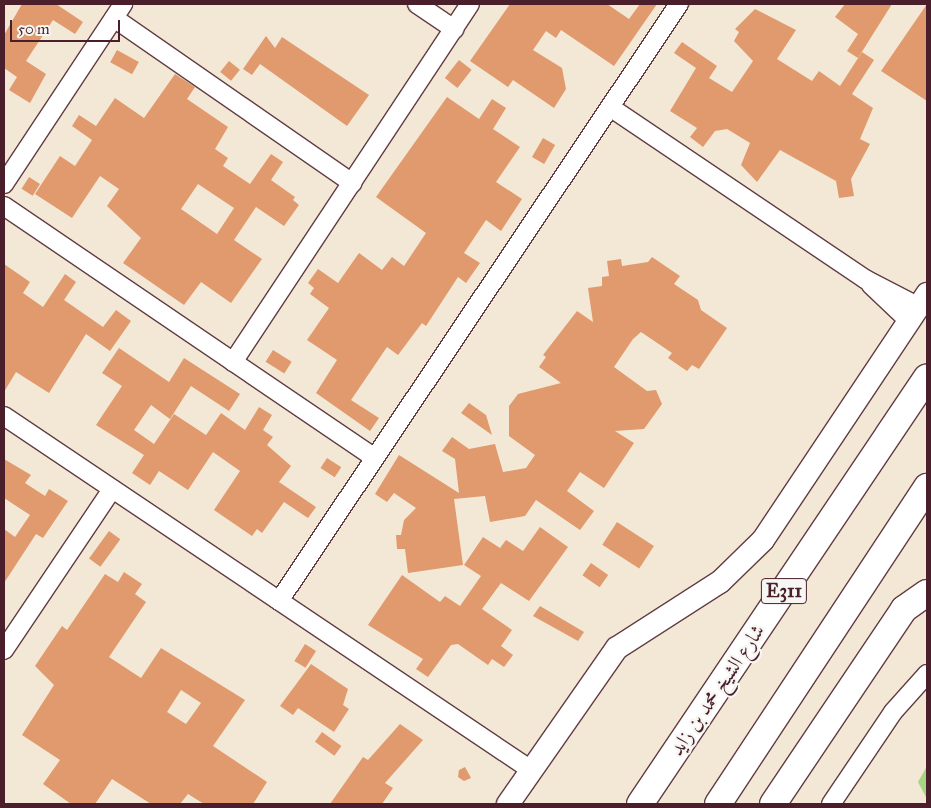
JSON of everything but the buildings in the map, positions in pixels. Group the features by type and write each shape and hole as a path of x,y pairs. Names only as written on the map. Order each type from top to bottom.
{"highway":[{"name":"شارع الشيخ محمد بن زايد","path":"640,804 927,377"},
{"path":"718,804 927,487"},
{"path":"774,804 904,609 927,593"}],"main road":[{"path":"508,804 617,648 720,582 763,540 918,307"}],"street":[{"path":"417,4 454,28"},
{"path":"233,362 470,4"},
{"path":"279,601 679,4"},
{"path":"4,184 119,11 352,183"},
{"path":"610,107 865,279 918,307"},
{"path":"4,206 375,458"},
{"path":"4,416 531,770"},
{"path":"4,650 112,490"},
{"path":"831,804 893,712 927,674"}],"green space":[{"path":"927,766 927,799 918,782"}]}
